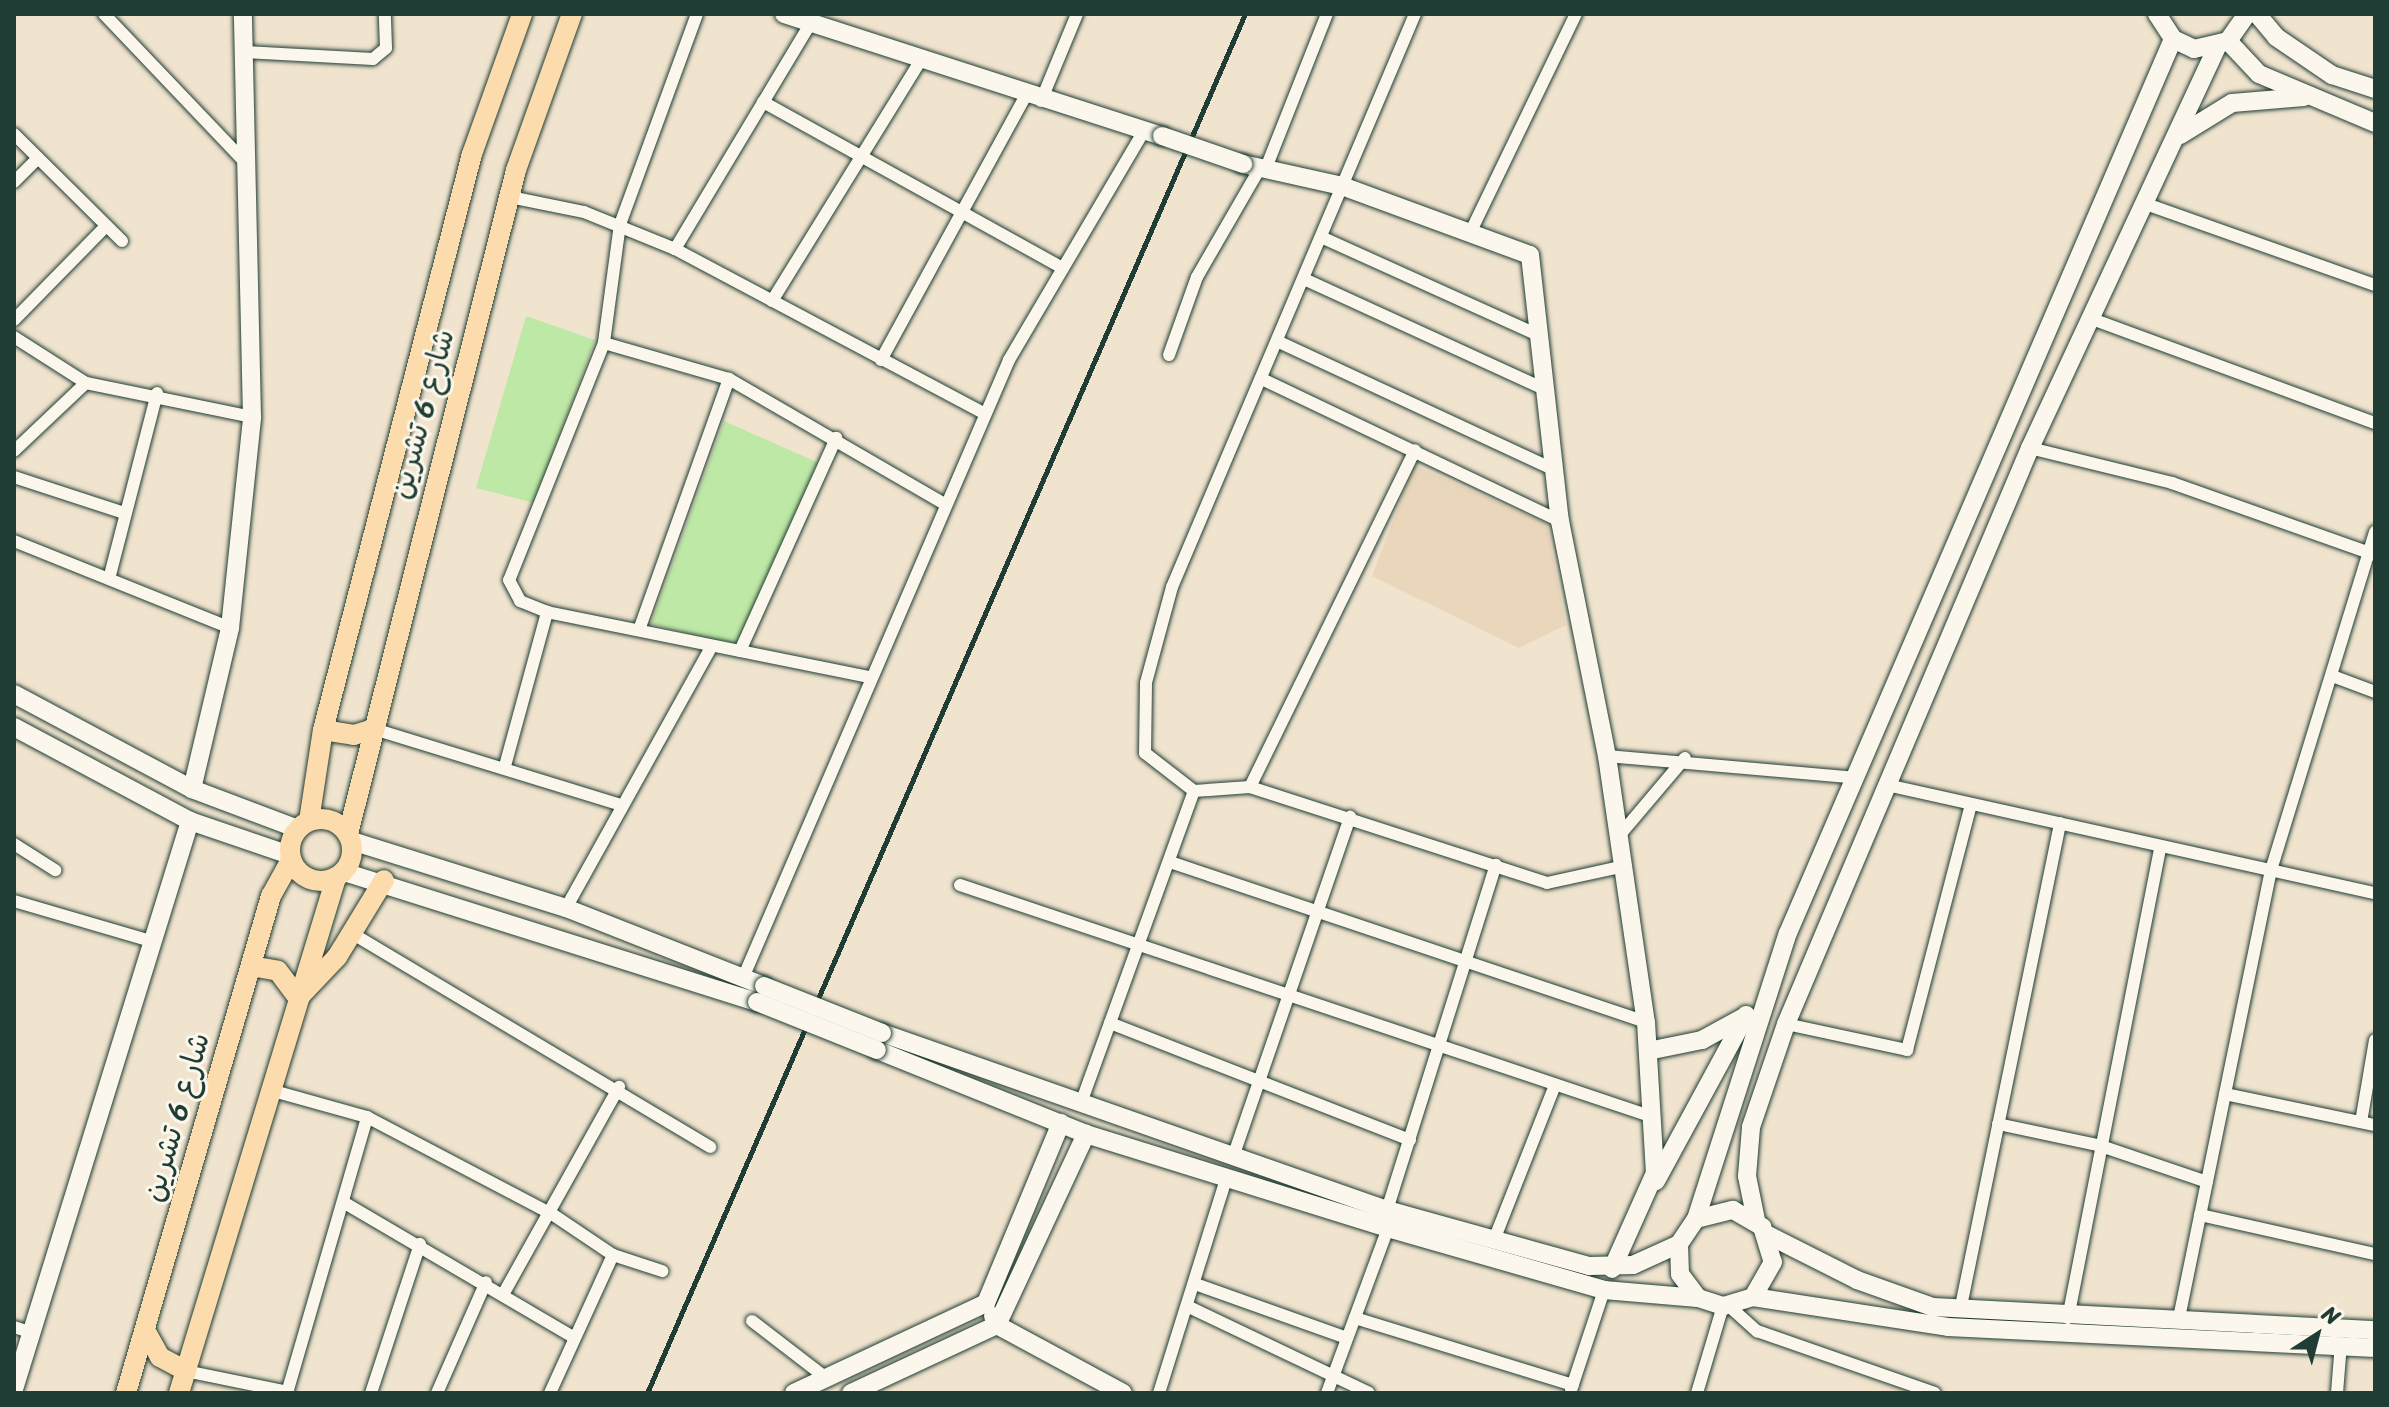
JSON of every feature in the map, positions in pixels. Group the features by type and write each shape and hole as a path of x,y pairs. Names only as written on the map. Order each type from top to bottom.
{"main road":[{"path":"192,789 230,628 252,417 252,170 243,14"},
{"name":"شارع 6 تشرين","path":"303,825 323,730 472,154 522,14"},
{"name":"شارع 6 تشرين","path":"350,838 374,729 510,197 572,14"},
{"path":"784,14 1033,99 1256,167 1342,186 1472,229 1530,255 1560,521 1607,756 1646,1022 1653,1117 1651,1190"},
{"path":"2157,14 2173,39 2194,49 2223,44 2259,74 2306,97 2375,123"},
{"path":"1753,1297 1770,1276 1762,1228 1747,1176 1751,1127 1786,1024 1891,786 2030,448 2223,44 2247,14"},
{"path":"2257,14 2276,37 2332,75 2375,89"},
{"path":"1388,1219 1494,1240 1612,1269 1679,1244 1696,1219 1788,933 2173,39"},
{"path":"2180,135 2232,103 2306,97"},
{"path":"14,694 192,789 303,825 331,820 350,838 566,908 743,978 761,994"},
{"path":"14,727 190,821 290,858 310,880 340,875 384,880 761,994 879,1042 1086,1134 1230,1166"},
{"path":"323,730 354,735 374,729"},
{"path":"14,1389 190,821"},
{"path":"290,858 303,825"},
{"path":"179,1393 298,998 350,838"},
{"name":"شارع 6 تشرين","path":"126,1393 271,896 290,858"},
{"path":"298,998 353,934 384,880"},
{"path":"1788,933 1820,946"},
{"path":"251,966 278,971 298,998"},
{"path":"1648,1051 1702,1040 1746,1015 1765,997"},
{"path":"1612,1269 1746,1015"},
{"path":"879,1042 1081,1103 1230,1166 1604,1290 1698,1298 1726,1306 1753,1297 1948,1327 2341,1343 2375,1348"},
{"path":"794,1393 986,1303 1061,1123"},
{"path":"851,1393 997,1325 1086,1134"},
{"path":"1696,1219 1733,1210 1882,1291 1960,1311 2068,1318 2179,1318 2375,1330"},
{"path":"1679,1244 1680,1274 1698,1298"},
{"path":"986,1303 997,1325 1123,1393"},
{"path":"145,1330 160,1357 186,1371"}],"street":[{"path":"104,14 252,170"},
{"path":"245,52 373,59 386,48 385,14"},
{"path":"697,14 620,224 604,343 510,569 520,601 547,612 869,677"},
{"path":"881,360 961,217 1033,99 1077,14"},
{"path":"1169,355 1197,277 1256,167 1327,14"},
{"path":"1415,14 1264,380 1172,587 1146,683 1145,753 1194,791 1250,787 1547,883 1624,866"},
{"path":"1472,229 1576,14"},
{"path":"675,249 811,23"},
{"path":"772,301 920,61"},
{"path":"763,102 961,217 1059,266"},
{"path":"14,134 122,241"},
{"path":"743,978 869,677 985,414 1059,266 1153,134"},
{"path":"14,182 38,158"},
{"path":"510,197 620,224 675,249 985,414"},
{"path":"2146,204 2375,285"},
{"path":"14,320 106,226"},
{"path":"1321,237 1540,336"},
{"path":"1304,279 1546,390"},
{"path":"2092,319 2375,423"},
{"path":"14,337 86,383 157,393 252,417"},
{"path":"1279,342 1555,470"},
{"path":"604,343 729,379 836,438 945,504"},
{"path":"639,630 729,379"},
{"path":"1264,380 1560,521"},
{"path":"14,451 86,383"},
{"path":"109,579 157,393"},
{"path":"740,651 836,438"},
{"path":"2030,448 2172,483 2371,553"},
{"path":"1250,787 1415,450"},
{"path":"14,477 124,513"},
{"path":"2179,1318 2271,870 2335,677 2375,532"},
{"path":"14,541 230,628"},
{"path":"505,766 547,612"},
{"path":"566,908 711,647"},
{"path":"2335,677 2375,692"},
{"path":"374,729 505,766 621,805"},
{"path":"1607,756 1685,758 1857,778"},
{"path":"1619,836 1685,758"},
{"path":"1891,786 2060,823 2160,849 2375,893"},
{"path":"1081,1103 1194,791"},
{"path":"1786,1024 1907,1050 1971,804"},
{"path":"1159,1393 1198,1285 1230,1166 1350,817"},
{"path":"1960,1311 2060,823"},
{"path":"14,844 55,870"},
{"path":"2068,1318 2098,1145 2160,849"},
{"path":"1170,862 1646,1022"},
{"path":"1327,1393 1388,1219 1496,865"},
{"path":"960,885 1653,1117"},
{"path":"14,901 154,942"},
{"path":"353,934 619,1087 710,1147"},
{"path":"1110,1023 1410,1140"},
{"path":"2361,1122 2375,1040"},
{"path":"1494,1240 1555,1085"},
{"path":"505,1291 552,1214 619,1087"},
{"path":"270,1090 367,1117 552,1214 613,1255 662,1271"},
{"path":"2225,1094 2375,1125"},
{"path":"186,1371 288,1392 367,1117"},
{"path":"1998,1124 2098,1145 2207,1182"},
{"path":"343,1202 505,1291 573,1337"},
{"path":"2200,1215 2375,1254"},
{"path":"371,1393 420,1244"},
{"path":"550,1393 613,1255"},
{"path":"437,1393 486,1282"},
{"path":"1198,1285 1347,1338"},
{"path":"1355,1318 1571,1389 1604,1290"},
{"path":"1697,1393 1726,1306 1757,1331 1935,1393"},
{"path":"1189,1307 1335,1371 1369,1393"},
{"path":"752,1321 825,1377"},
{"path":"14,1327 33,1333"},
{"path":"2337,1393 2341,1343"}],"shaded area":[{"path":"1414,465 1547,524 1566,625 1519,648 1372,576"}],"green space":[{"path":"526,316 595,340 534,503 476,488"},
{"path":"724,421 821,464 739,646 651,624"}],"railway":[{"path":"647,1393 1245,14"}]}
